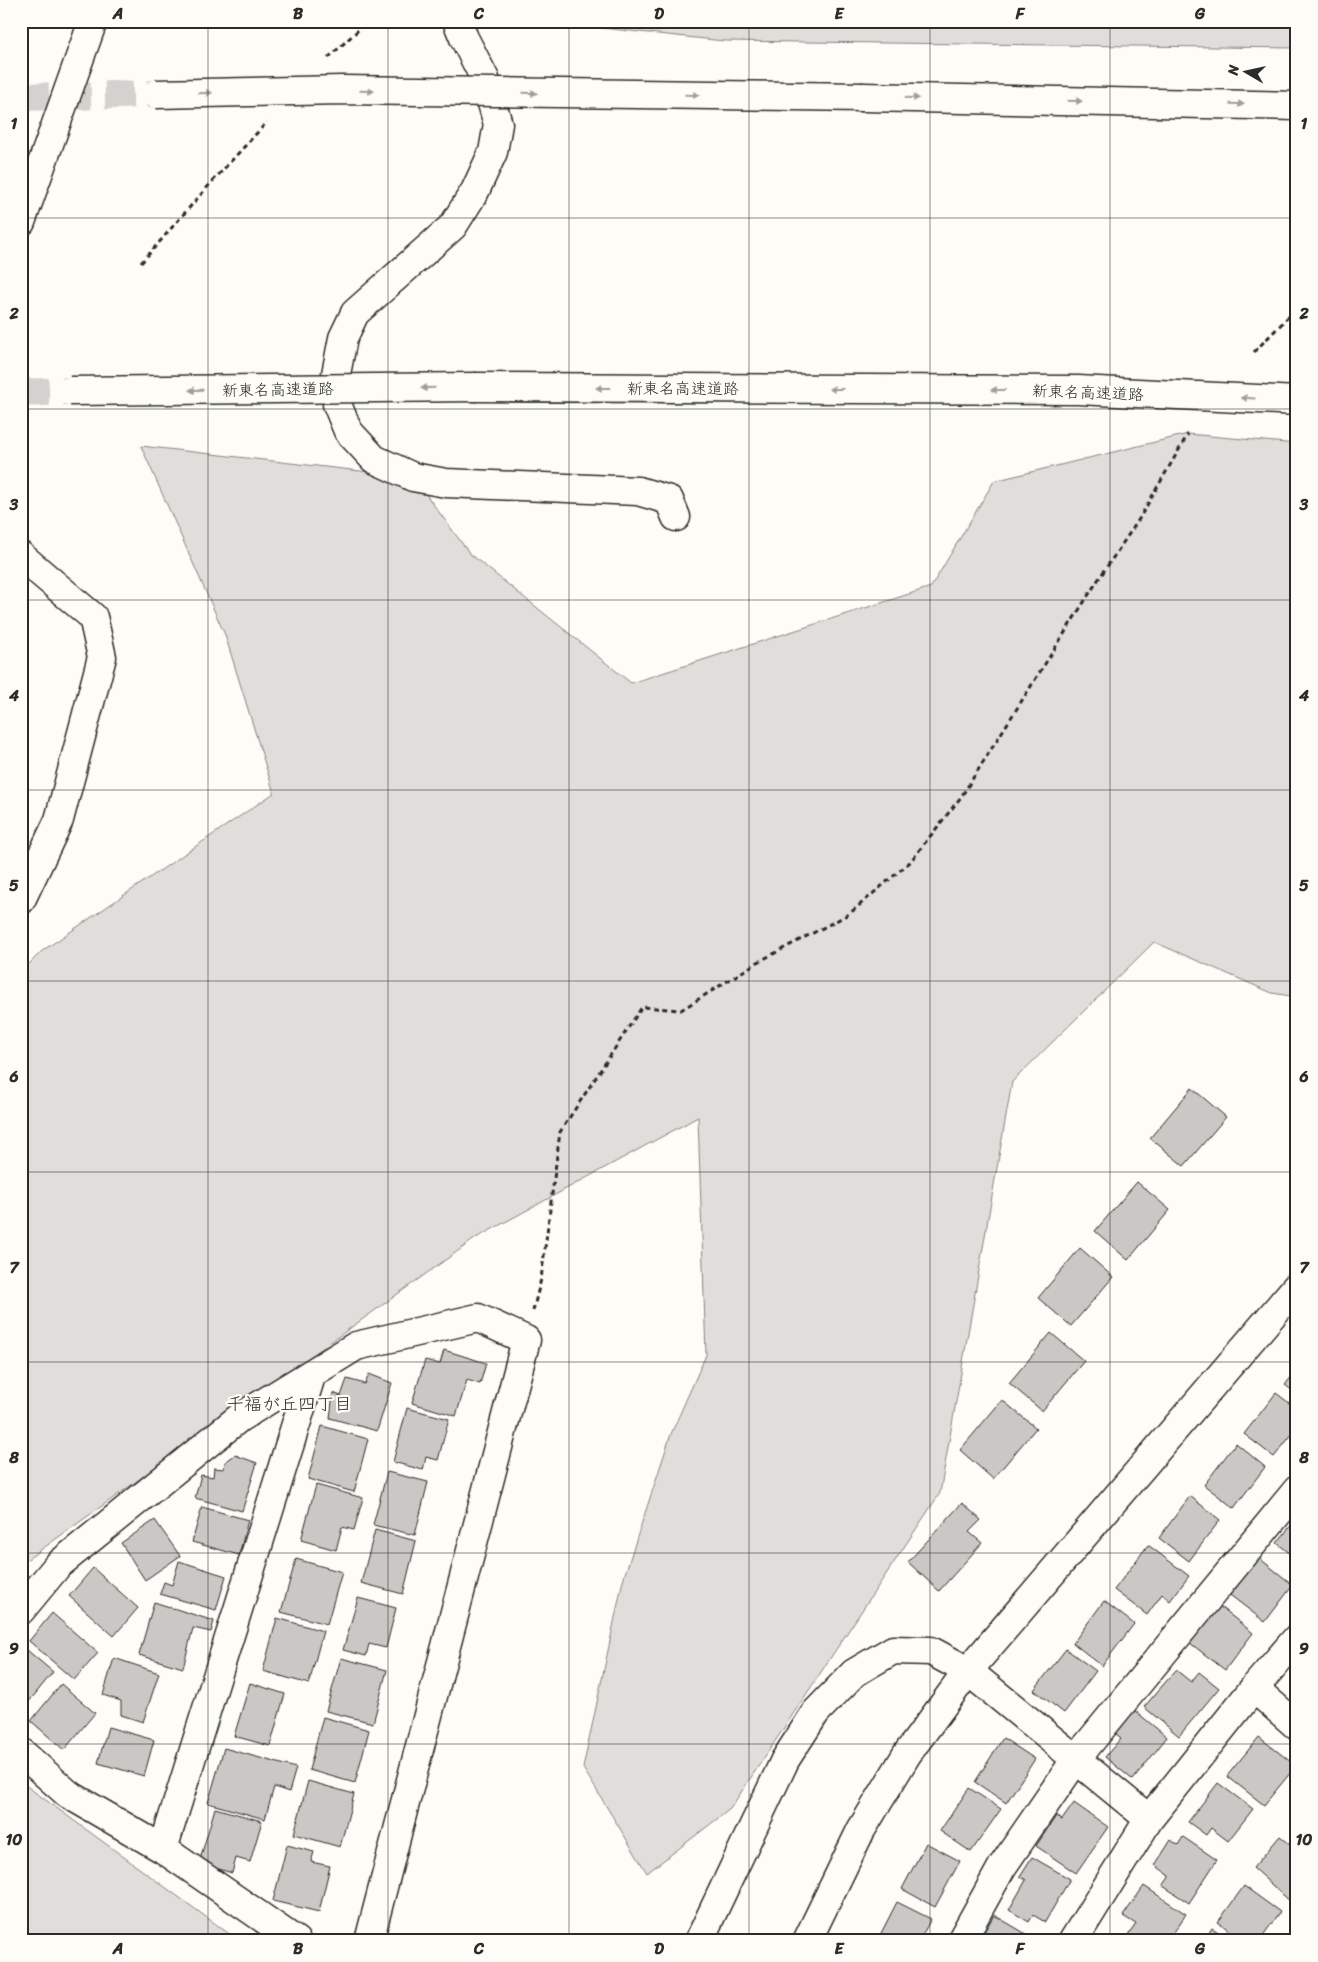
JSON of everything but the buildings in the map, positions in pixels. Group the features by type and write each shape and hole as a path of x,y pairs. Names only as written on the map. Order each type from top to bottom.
{"main road":[{"path":"21,222 93,21"},
{"path":"457,21 485,79 498,124 493,152 475,191 454,226 355,313 343,338 336,374 337,404 348,431 374,459 413,477 446,482 638,491 669,500 676,517"},
{"path":"156,94 342,90 1297,106"},
{"name":"新東名高速道路","path":"70,391 477,387 1078,390 1297,401"},
{"path":"21,556 93,617 102,657 59,820 21,900"},
{"path":"807,1941 861,1830 907,1754 968,1671 1297,1286"},
{"path":"21,1610 58,1565 239,1418 356,1346 478,1318 526,1340 369,1941"},
{"path":"164,1849 312,1373"},
{"path":"961,1941 1002,1867 1076,1759 1297,1490"},
{"path":"1073,1941 1149,1819 1254,1688 1297,1638"},
{"path":"699,1941 785,1760 816,1712 854,1673 893,1650 931,1651 968,1671 1149,1819"},
{"path":"1254,1688 1297,1726"},
{"path":"21,1752 68,1794 164,1849 296,1941"}],"path":[{"path":"321,64 368,21"},
{"path":"141,263 268,120"},
{"path":"1254,352 1297,308"},
{"path":"526,1340 541,1279 560,1132 642,1007 681,1010 758,962 849,914 910,862 962,797 1098,580 1139,519 1188,434"}],"shaded area":[{"path":"535,21 1297,21 1297,48 724,41"},
{"path":"1188,434 1297,444 1297,997 1272,993 1154,942 1012,1082 940,1493 730,1809 647,1873 583,1768 623,1580 671,1434 706,1355 698,1117 476,1238 21,1564 21,972 42,951 274,793 225,635 141,446 413,477 470,554 631,683 931,587 994,481"},
{"path":"21,1782 239,1941 35,1941 21,1934"}],"tunnel":[{"path":"21,97 156,94"},
{"path":"21,393 70,391"}],"district":[{"name":"千福が丘四丁目","path":"289,1404"}]}
